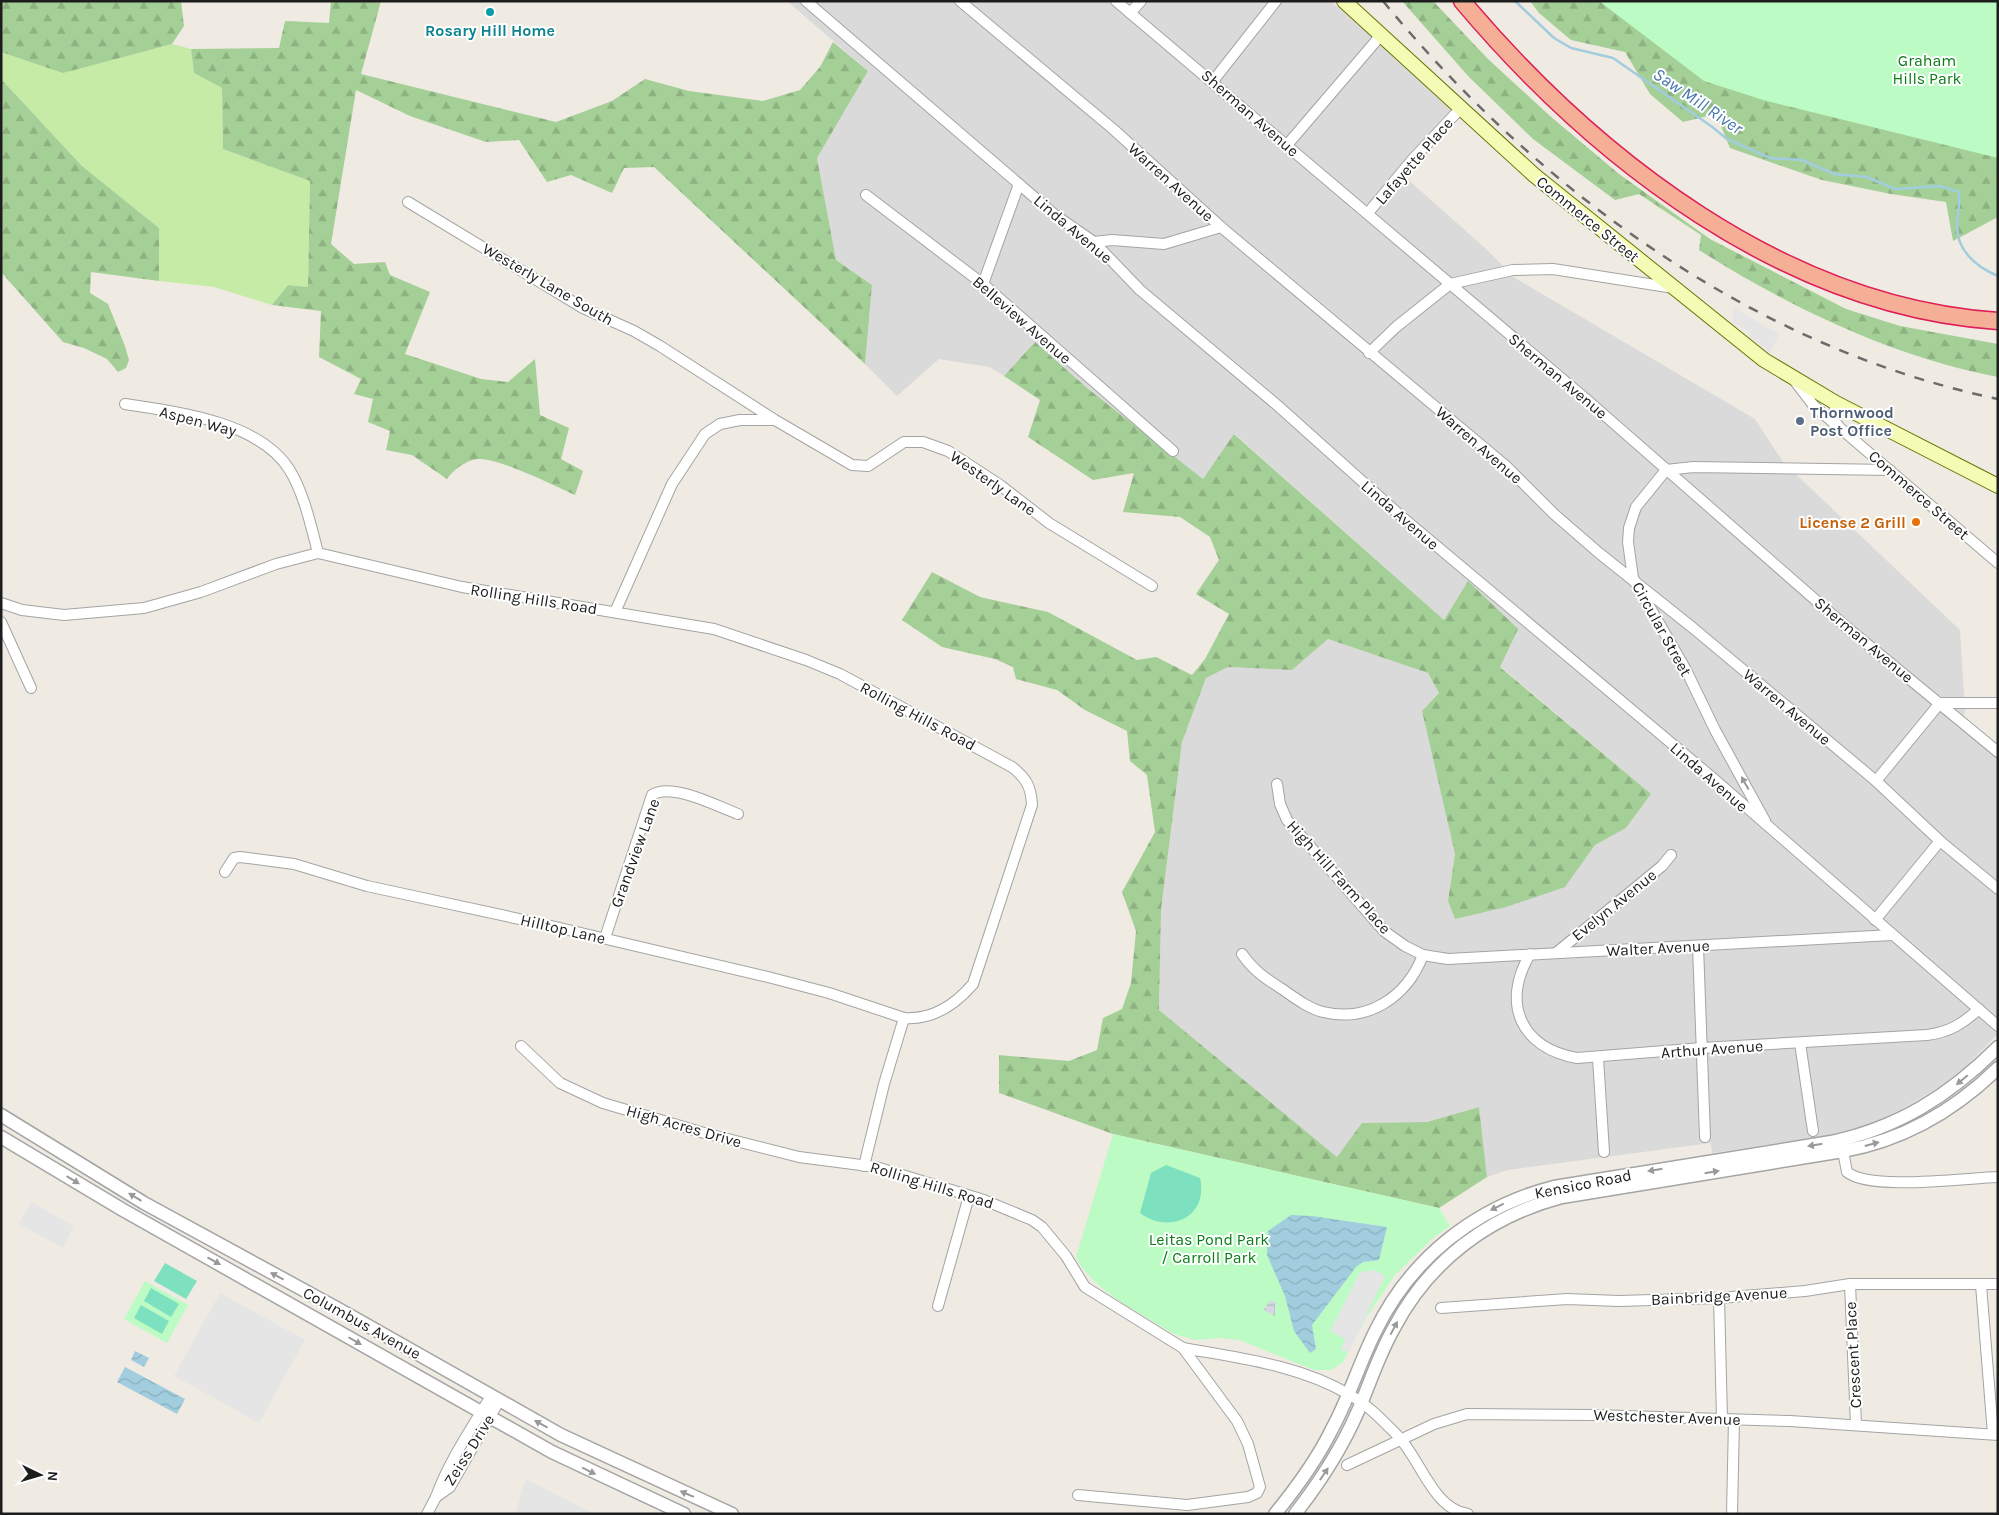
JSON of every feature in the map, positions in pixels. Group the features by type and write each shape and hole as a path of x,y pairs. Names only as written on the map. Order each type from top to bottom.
{"highway":[{"path":"1462,1 1520,66 1586,128 1650,179 1733,234 1805,273 1867,297 1931,314 1998,322"},
{"path":"1475,1 1534,65 1594,121 1658,172 1740,227 1798,258 1859,284 1922,301 1998,311"}],"main road":[{"name":"Commerce Street","path":"1344,1 1460,109 1577,212 1764,360 1794,380"},
{"path":"1794,380 1998,486"}],"street":[{"name":"Linda Avenue","path":"806,1 1055,216 1094,242 1140,290 1277,405 1402,517 1767,826 1998,1026"},
{"name":"Warren Avenue","path":"960,1 1113,129 1221,227 1369,353 1407,381 1506,466 1554,514 1876,781 1940,841 1998,888"},
{"name":"Sherman Avenue","path":"1116,1 1368,213 1844,625 1998,752"},
{"path":"1130,13 1141,1"},
{"path":"1213,81 1276,1"},
{"path":"1287,145 1376,41 1380,33"},
{"name":"Lafayette Place","path":"1368,213 1412,160 1460,109"},
{"path":"984,284 1019,184"},
{"name":"Belleview Avenue","path":"866,195 984,284 1173,450"},
{"name":"Westerly Lane South","path":"408,202 583,308 634,331 714,381"},
{"path":"1094,242 1112,240 1164,244 1221,227"},
{"path":"1369,353 1396,327 1450,284 1513,270 1553,269 1674,288"},
{"name":"Commerce Street","path":"1794,380 1814,406 1998,563"},
{"name":"Westerly Lane","path":"714,381 775,420 858,466 868,466 904,442 922,442 948,451 1000,485 1049,523 1152,586"},
{"path":"1836,403 1833,419 1840,428"},
{"name":"Aspen Way","path":"125,404 167,410 223,424 261,444 280,459 294,478 318,553"},
{"name":"Westerly Lane","path":"616,612 672,484 705,434 720,424 740,420 775,420"},
{"path":"1666,470 1693,467 1890,470"},
{"name":"Circular Street","path":"1666,470 1636,507 1629,528 1628,542 1633,578 1686,670 1715,730 1767,826"},
{"name":"Rolling Hills Road","path":"1,603 22,610 64,615 144,608 201,592 276,564 318,553 462,587 714,629 806,660 840,674 1012,766 1026,778 1031,790 1032,805 973,984 960,998 949,1006 917,1019 904,1018 884,1084 864,1166 876,1167 1008,1208 1042,1227 1066,1256 1084,1287 1182,1348 1237,1421 1248,1444 1260,1488 1257,1493 1224,1501 1186,1505 1152,1504 1078,1495"},
{"path":"1,622 32,688"},
{"path":"1876,781 1940,703 1998,703"},
{"name":"High Hill Farm Place","path":"1277,784 1280,804 1287,820 1303,840 1384,931 1405,946 1424,955"},
{"name":"Grandview Lane","path":"605,938 652,795 664,790 678,792 738,814"},
{"path":"1875,920 1940,841"},
{"name":"Evelyn Avenue","path":"1556,953 1662,866 1670,855"},
{"name":"Hilltop Lane","path":"225,872 234,858 240,857 294,864 367,886 605,938 785,981 904,1018"},
{"name":"Walter Avenue","path":"1424,955 1448,958 1698,946 1892,934"},
{"path":"1698,946 1705,1137"},
{"path":"1242,954 1252,969 1304,1004 1322,1012 1343,1014 1360,1013 1392,1000 1412,979 1424,955"},
{"name":"Arthur Avenue","path":"1530,954 1524,966 1516,1000 1517,1014 1525,1028 1541,1045 1558,1055 1577,1058 1598,1058 1702,1048 1942,1034 1959,1026 1979,1009"},
{"path":"1800,1043 1813,1131"},
{"name":"High Acres Drive","path":"522,1046 560,1083 603,1103 704,1132 799,1156 864,1166"},
{"name":"Kensico Road","path":"1295,1514 1332,1462 1379,1324 1404,1284 1443,1242 1486,1213 1524,1196 1564,1185 1826,1143 1862,1134 1901,1120 1929,1105 1962,1080 1998,1047"},
{"path":"1598,1058 1604,1152"},
{"name":"Kensico Road","path":"1275,1514 1311,1466 1355,1398 1416,1293 1451,1254 1502,1219 1531,1206 1570,1195 1843,1151 1888,1140 1926,1124 1964,1098 1998,1068"},
{"name":"Columbus Avenue","path":"1,1115 152,1207 342,1311 495,1399 612,1461 732,1514"},
{"name":"Columbus Avenue","path":"1,1137 123,1210 552,1452 684,1514"},
{"path":"1843,1151 1847,1172 1854,1178 1868,1181 1897,1182 1998,1176"},
{"path":"50,1166 60,1152"},
{"path":"938,1306 969,1196"},
{"name":"Bainbridge Avenue","path":"1441,1308 1567,1299 1619,1301 1719,1298 1805,1291 1850,1284 1998,1284"},
{"name":"Crescent Place","path":"1850,1284 1856,1425"},
{"path":"1982,1285 1995,1435"},
{"path":"1719,1298 1722,1419"},
{"name":"Rolling Hills Road","path":"1182,1348 1271,1364 1308,1376 1355,1398 1402,1440 1438,1496 1460,1513 1468,1514"},
{"name":"Zeiss Drive","path":"427,1514 443,1478 495,1399"},
{"name":"Westchester Avenue","path":"1347,1465 1434,1424 1467,1414 1722,1419 1856,1425 1995,1435"},
{"path":"1732,1514 1734,1420"}],"shaded area":[{"path":"787,1 1330,1 1387,47 1459,117 1404,176 1485,248 1515,278 1755,419 1783,462 1960,630 1965,710 1963,718 1998,746 1998,1034 1964,1068 1939,1087 1900,1110 1871,1124 1825,1136 1712,1153 1711,1143 1508,1170 1487,1177 1479,1107 1427,1122 1363,1123 1337,1157 1159,1010 1161,910 1182,742 1206,678 1228,667 1292,670 1328,639 1428,673 1439,693 1422,711 1455,854 1448,901 1565,887 1595,845 1626,828 1651,794 1500,666 1468,581 1444,620 1235,434 1203,479 1087,388 1035,342 1004,376 989,367 939,359 897,396 865,364 872,285 836,260 817,158 868,71"},
{"path":"1734,308 1779,334 1770,353 1749,337 1751,333 1732,322"},
{"path":"31,1202 74,1226 63,1248 19,1224"},
{"path":"1375,1270 1385,1276 1349,1352 1341,1350 1345,1339 1330,1331 1360,1272"},
{"path":"220,1293 305,1340 259,1423 174,1376"},
{"path":"1270,1300 1275,1303 1275,1316 1264,1310"},
{"path":"526,1479 594,1514 515,1514"}],"green space":[{"path":"2,1 181,1 184,26 172,44 63,73 1,52"},
{"path":"331,1 381,1 361,74 556,122 612,101 645,79 689,91 763,101 800,90 820,67 833,42 868,71 817,158 836,260 872,285 865,364 654,167 624,168 612,193 571,175 547,182 519,140 486,142 410,116 356,90 331,244 354,264 385,262 390,275 430,292 405,354 481,379 508,382 535,359 540,415 569,428 561,459 583,471 575,495 526,473 487,460 478,459 464,463 447,479 412,455 386,450 390,431 368,422 373,399 354,394 361,379 319,357 321,311 272,305 288,285 308,287 310,181 223,149 222,88 194,73 191,49 279,48 285,21 329,23"},
{"path":"1402,1 1433,1 1488,59 1550,116 1619,174 1710,239 1846,309 1900,326 1998,344 1998,377 1958,368 1881,343 1806,310 1769,291 1699,250 1701,235 1639,194 1615,200 1533,139 1469,77"},
{"name":"Graham Hills Park","path":"1530,1 1998,1 1998,217 1953,241 1946,202 1891,194 1822,180 1730,148 1716,114 1683,122 1650,94 1625,52 1571,40 1539,13"},
{"name":"Graham Hills Park","path":"1599,1 1998,1 1998,158 1763,100 1704,81"},
{"path":"172,44 191,49 194,73 222,88 223,149 310,181 308,287 288,285 272,305 214,287 159,281 159,228 82,166 1,79 1,52 63,72"},
{"path":"1,79 82,166 159,228 159,281 91,272 90,293 108,304 129,360 126,368 118,372 107,359 84,348 63,342 1,272"},
{"path":"1035,342 1087,388 1203,479 1234,434 1444,620 1468,581 1518,629 1500,667 1651,794 1626,828 1595,845 1565,887 1506,907 1455,919 1448,901 1455,854 1422,711 1439,693 1428,673 1328,639 1292,670 1228,667 1206,678 1182,742 1161,910 1159,1010 1337,1157 1362,1123 1427,1122 1479,1107 1487,1177 1439,1208 1113,1134 999,1093 999,1055 1069,1061 1097,1050 1103,1018 1122,1009 1131,983 1136,931 1122,892 1155,832 1147,775 1130,761 1127,731 1085,710 1057,690 1016,679 1013,667 995,659 942,647 902,620 932,572 980,597 1048,612 1137,660 1156,657 1192,675 1205,659 1229,614 1196,594 1219,560 1210,537 1180,517 1123,512 1134,473 1093,480 1028,437 1040,400 1004,376"},
{"name":"Leitas Pond Park / Carroll Park","path":"1113,1134 1439,1208 1450,1226 1432,1239 1395,1275 1366,1318 1343,1362 1331,1370 1314,1370 1239,1340 1221,1338 1195,1340 1174,1334 1119,1301 1094,1281 1076,1257"},
{"path":"1166,1165 1200,1178 1201,1192 1193,1212 1174,1222 1151,1219 1140,1213 1151,1173"},
{"path":"165,1263 197,1281 186,1299 154,1281"},
{"path":"145,1281 188,1305 167,1343 124,1319"},
{"path":"151,1288 179,1304 171,1317 144,1301"},
{"path":"141,1305 169,1321 162,1334 134,1318"}],"water":[{"path":"1291,1215 1312,1216 1387,1227 1379,1260 1363,1262 1356,1267 1312,1325 1316,1349 1310,1353 1294,1331 1285,1296 1267,1255 1268,1231"},
{"path":"135,1351 149,1358 144,1367 131,1360"},
{"path":"125,1367 185,1399 177,1414 117,1382"}],"waterway":[{"name":"Saw Mill River","path":"1515,1 1554,38 1571,48 1613,58 1727,139 1770,158 1802,160 1834,174 1867,177 1895,189 1940,186 1959,192 1957,224 1960,242 1964,250 1975,262 1998,276"}],"railway":[{"path":"1383,1 1444,71 1511,136 1582,197 1658,252 1737,301 1821,342 1908,375 1998,399"}],"place":[{"name":"Rosary Hill Home","path":"490,12"},
{"name":"Thornwood Post Office","path":"1800,421"},
{"name":"License 2 Grill","path":"1916,522"}]}
